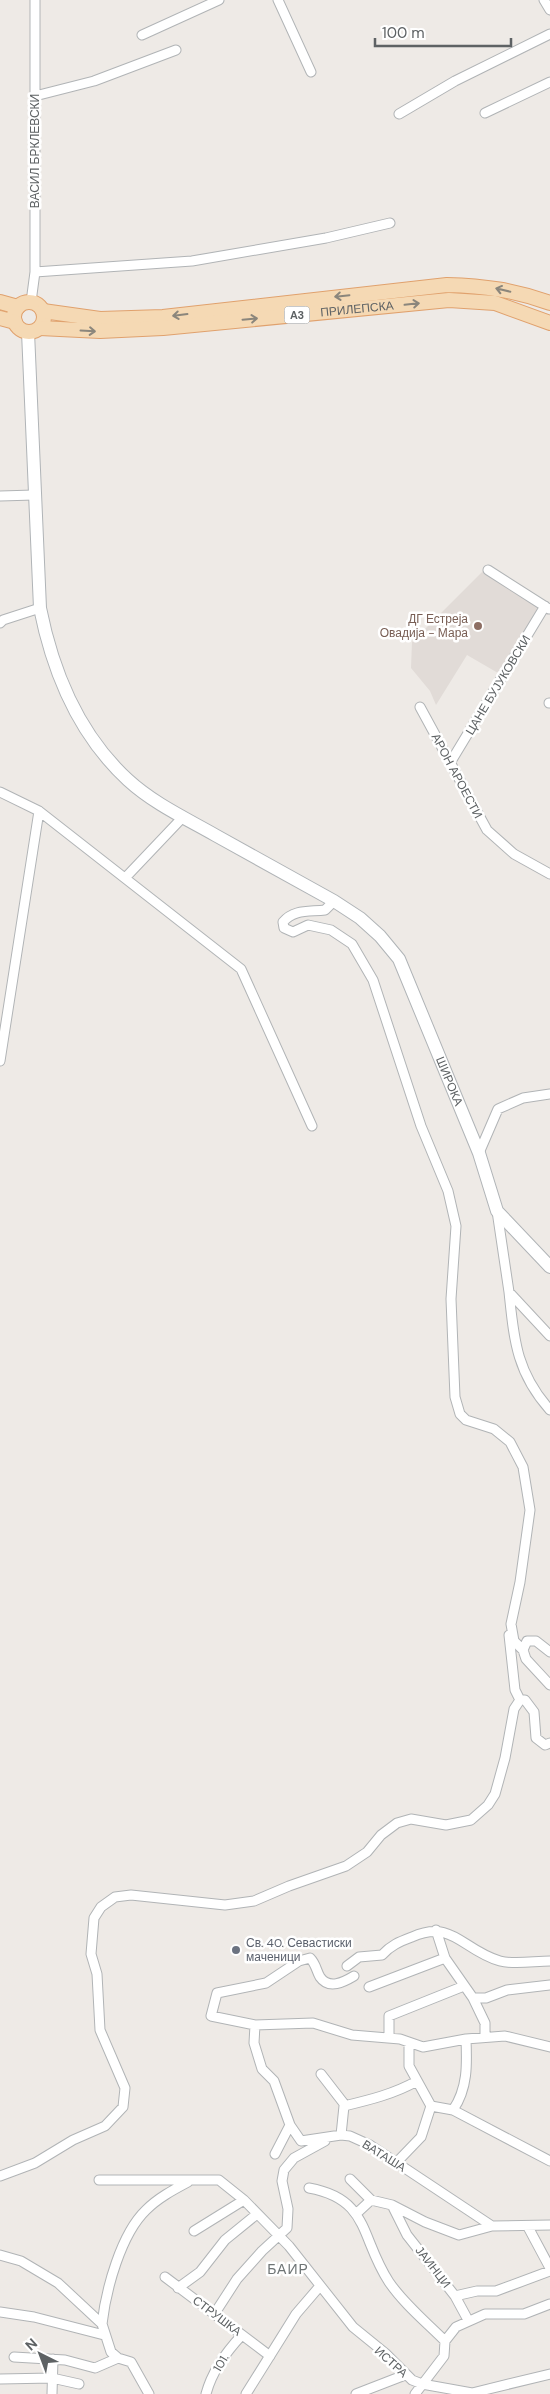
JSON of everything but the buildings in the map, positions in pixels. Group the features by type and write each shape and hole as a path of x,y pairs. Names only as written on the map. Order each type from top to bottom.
{"main road":[{"name":"ПРИЛЕПСКА","path":"44,311 100,319 163,317 446,285 489,286 550,303"},
{"name":"ПРИЛЕПСКА","path":"34,330 100,331 162,328 449,300 495,304 550,323"},
{"name":"A3","path":"0,302 38,305 44,311"},
{"path":"24,304 14,314 15,322 20,329 34,330 44,320 44,311"},
{"path":"0,318 15,322"}],"street":[{"name":"ВАСИЛ БРКЛЕВСКИ","path":"24,304 36,272 33,156 35,0"},
{"path":"142,35 219,0"},
{"path":"278,0 311,72"},
{"path":"544,0 550,10"},
{"path":"399,114 455,81 550,34"},
{"path":"35,96 94,81 176,50"},
{"path":"485,113 550,82"},
{"path":"36,272 192,261 326,238 390,223"},
{"name":"ШИРОКА","path":"34,330 34,495 40,608 46,641 63,689 96,745 129,781 165,807 334,901 360,918 380,936 398,959 479,1153 497,1211 509,1292 512,1332 524,1374 538,1396 550,1410"},
{"path":"0,496 34,495"},
{"name":"ЦАНЕ БУЈУКОВСКИ","path":"450,763 547,608 488,570"},
{"path":"1,620 40,608"},
{"name":"АРОН АРОЕСТИ","path":"420,707 487,830 514,854 550,874"},
{"path":"0,792 39,811 241,969 312,1126"},
{"path":"0,1056 39,811"},
{"path":"126,878 183,817"},
{"path":"334,901 325,910 297,912 286,918 283,922 284,928 293,932 308,925 331,930 352,944 373,980 421,1126 448,1191 456,1226 451,1299 455,1397 460,1414 466,1420 494,1429 505,1438 519,1455 523,1467 530,1510 520,1582 508,1639 515,1690 520,1700"},
{"path":"479,1153 498,1109 522,1098 550,1094"},
{"path":"497,1211 550,1267"},
{"path":"509,1292 550,1336"},
{"path":"511,1624 514,1641 523,1650 526,1659 550,1685"},
{"path":"523,1650 527,1641 536,1641 550,1652"},
{"path":"520,1700 525,1700 534,1712 536,1738 545,1745 550,1743"},
{"path":"0,2176 35,2163 73,2140 105,2126 123,2107 125,2088 100,2030 97,1974 91,1954 94,1918 101,1906 115,1897 131,1895 225,1905 254,1901 289,1886 346,1866 367,1852 381,1835 397,1823 411,1819 446,1825 472,1820 488,1805 495,1794 505,1758 513,1714 520,1700"},
{"path":"436,1930 445,1958 473,1998 485,2022 485,2037"},
{"path":"347,1966 359,1958 382,1955 391,1945 423,1932 436,1930 447,1932 462,1943 502,1962 550,1961"},
{"path":"354,1976 340,1984 330,1984 321,1978 315,1963 310,1958 299,1961 266,1983 217,1993 211,2016 255,2025 313,2022 352,2035 400,2039 409,2044 423,2047 485,2037 515,2038 550,2047"},
{"path":"369,1987 445,1958"},
{"path":"473,1998 486,1998 507,1990 550,1985"},
{"path":"390,2038 389,2016 464,1986"},
{"name":"ВАТАША","path":"255,2025 254,2042 262,2069 274,2081 290,2125 301,2142 341,2135 350,2136 370,2145 492,2226"},
{"path":"453,2110 461,2098 467,2072 466,2039"},
{"path":"396,2162 421,2137 431,2106 409,2066 409,2044"},
{"path":"320,2074 345,2105 341,2135"},
{"path":"345,2105 375,2099 404,2089 417,2081"},
{"path":"431,2106 453,2110 550,2160"},
{"path":"275,2154 290,2125"},
{"path":"215,2313 237,2278 287,2228 288,2209 282,2181 284,2170 294,2158 331,2137"},
{"path":"350,2179 371,2200 392,2205 425,2222 459,2235 492,2226 528,2227 550,2225"},
{"name":"ИСТРА","path":"99,2180 219,2180 244,2200 302,2260 353,2327 385,2354 405,2376 422,2384 472,2393 550,2374"},
{"path":"148,2394 131,2362 118,2358 111,2352 102,2324 104,2308 125,2239 144,2211 158,2199 189,2181"},
{"path":"309,2188 325,2191 340,2198 357,2213 377,2263 390,2283 445,2340"},
{"path":"194,2231 244,2200"},
{"path":"357,2213 371,2200"},
{"name":"ЈАИНЦИ","path":"392,2205 407,2235 455,2296 477,2291 496,2291 550,2270"},
{"path":"178,2288 200,2272 225,2240 257,2214"},
{"path":"528,2227 550,2270"},
{"path":"0,2255 20,2261 42,2272 102,2324"},
{"name":"СТРУШКА","path":"165,2277 270,2356"},
{"path":"246,2394 296,2314 320,2286"},
{"path":"455,2296 468,2320"},
{"path":"415,2394 444,2356 445,2340 456,2327 485,2314 524,2314 550,2304"},
{"path":"0,2312 34,2317 104,2335"},
{"name":"101.","path":"206,2394 216,2369 226,2352 242,2335"},
{"path":"14,2357 53,2359 95,2368 118,2358"},
{"path":"52,2394 53,2359"},
{"path":"356,2394 405,2376"},
{"path":"0,2379 52,2378 79,2384"}],"shaded area":[{"name":"ДГ Естреја Овадија - Мара","path":"483,571 538,605 539,610 498,673 467,655 436,705 430,691 411,668 412,642"}],"place":[{"name":"ДГ Естреја Овадија - Мара","path":"478,626"},
{"name":"Св. 40. Севастиски маченици","path":"236,1950"}],"district":[{"name":"БАИР","path":"288,2269"}]}
